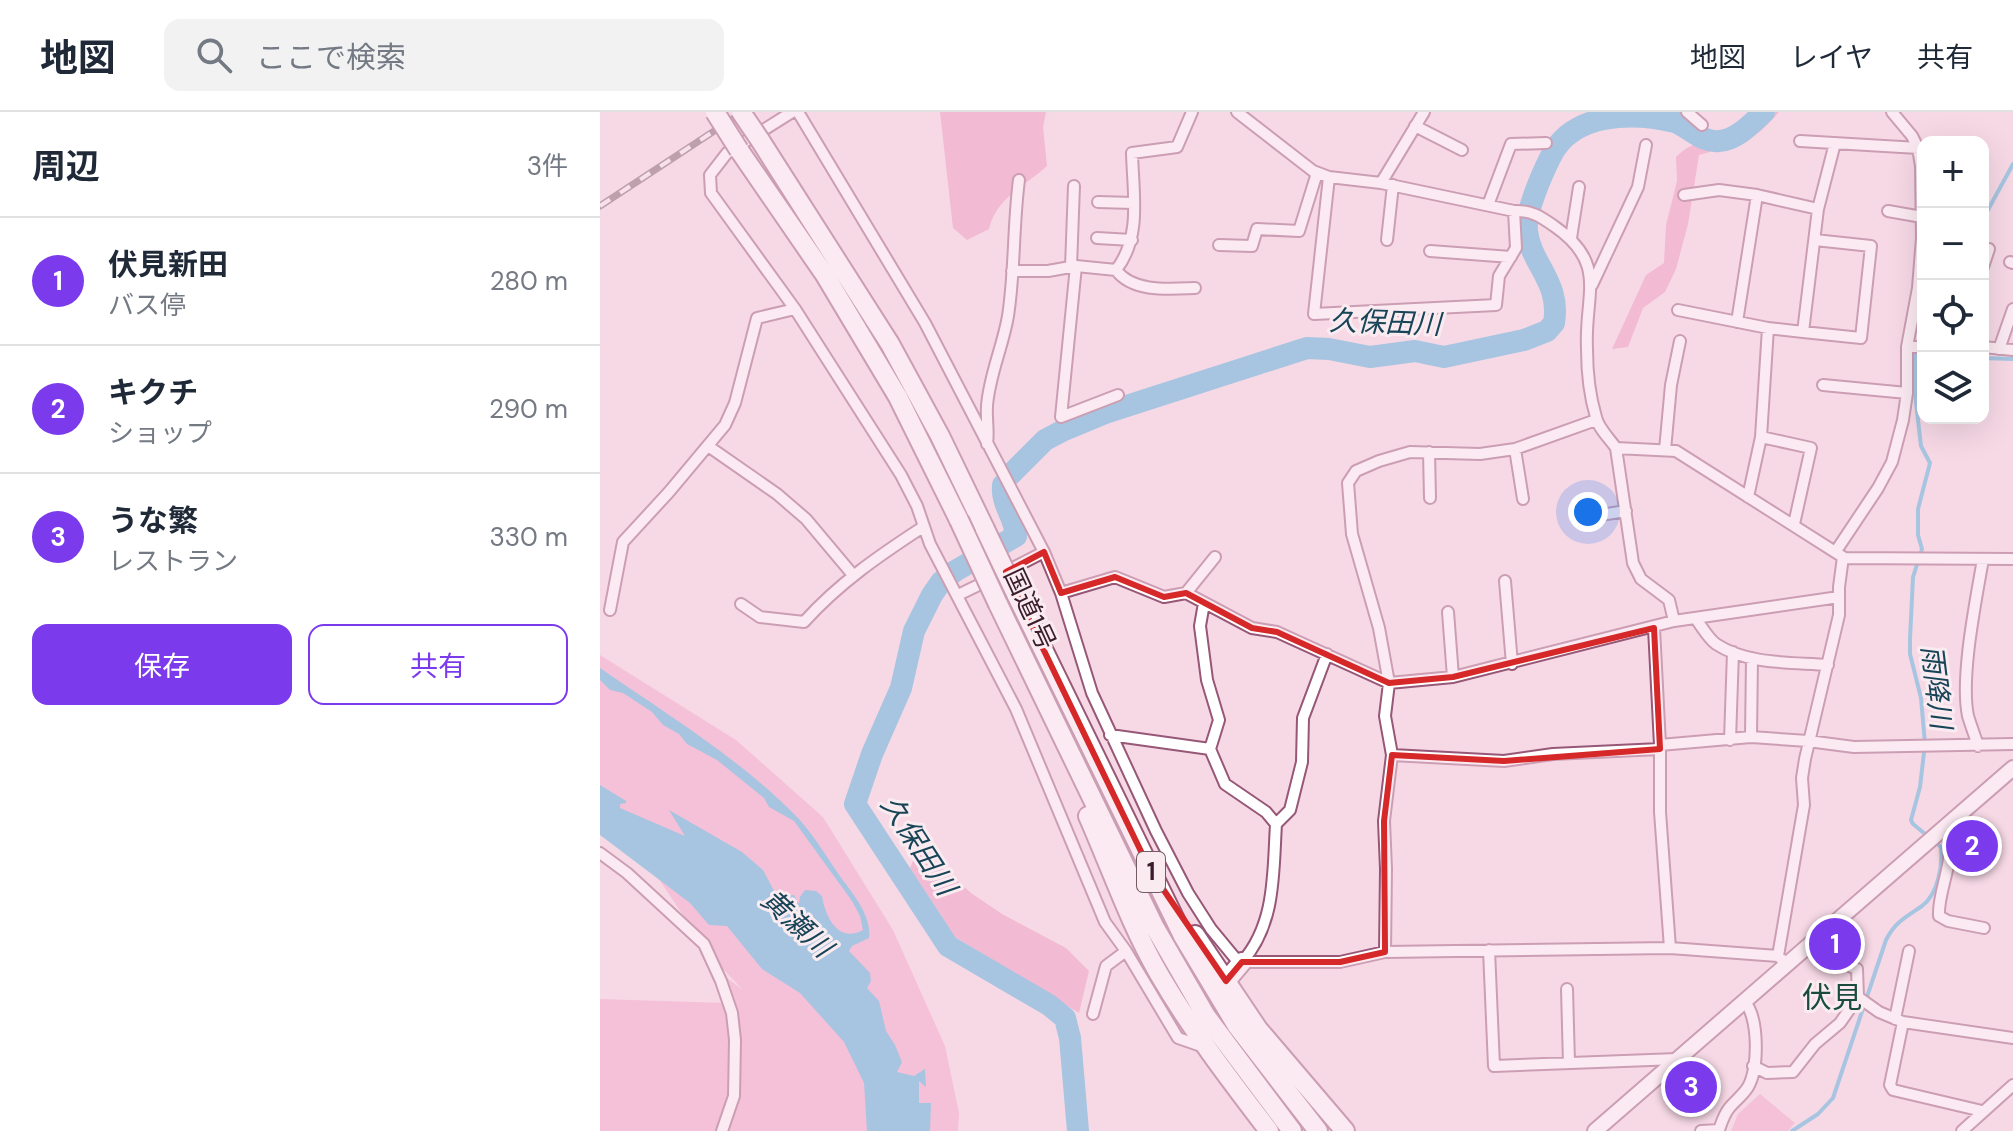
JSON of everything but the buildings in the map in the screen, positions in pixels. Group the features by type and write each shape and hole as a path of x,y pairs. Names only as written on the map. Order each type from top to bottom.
{"highway":[{"name":"国道1号","path":"715,112 833,288 898,397 1154,926 1206,1016 1292,1131"},
{"name":"国道1号","path":"741,112 890,344 940,436 1189,947 1237,1026 1318,1131"},
{"path":"1079,771 1079,794 1159,974 1206,1048 1269,1131"},
{"path":"1150,870 1258,1029 1345,1131"},
{"path":"1226,981 1242,962"}],"street":[{"path":"792,112 727,153 710,175 711,193 795,309 901,475 943,568 1016,709 1105,922 1178,1038 1206,1048"},
{"path":"798,112 925,323 1044,552 1061,593 1092,693 1110,735 1188,893 1211,929 1235,958 1242,962 1340,962 1385,952 1670,948 1783,960"},
{"path":"1116,270 1126,257 1132,240 1132,153 1177,147 1192,112"},
{"path":"1237,112 1317,173 1537,214 1571,238 1589,268 1592,285 1587,349 1596,420 1616,448 1633,563 1641,579 1669,600 1674,621"},
{"path":"1381,183 1424,112"},
{"path":"1687,112 1702,125"},
{"path":"1892,112 1917,146"},
{"path":"1415,126 1462,150"},
{"path":"1800,141 1917,148"},
{"path":"1488,205 1511,144 1546,143"},
{"path":"1803,332 1818,209 1835,143"},
{"path":"1592,285 1638,187 1646,145"},
{"path":"1219,245 1252,246 1257,229 1299,231 1317,173"},
{"path":"1329,177 1314,314 1496,305 1499,276 1516,248 1518,211"},
{"path":"987,445 987,408 1008,315 1019,180"},
{"path":"1387,240 1393,185"},
{"path":"1074,186 1073,266 1061,417 1118,395"},
{"path":"1571,238 1579,187"},
{"path":"1684,195 1719,190 1818,209"},
{"path":"1737,322 1757,195"},
{"path":"1098,202 1133,203"},
{"path":"1888,211 1917,216"},
{"path":"1097,238 1132,240"},
{"path":"1678,310 1768,328 1861,338 1871,246 1815,240"},
{"path":"1430,251 1511,257"},
{"path":"1012,271 1048,271 1073,266 1116,270"},
{"path":"1116,270 1121,278 1157,290 1195,288"},
{"path":"1783,960 1804,805 1802,778 1808,741 1839,615 1840,555 1892,462 1907,393 1907,347 1918,280"},
{"path":"610,610 623,542 725,425 735,403 757,318 795,309"},
{"path":"1999,349 2013,309"},
{"path":"1748,497 1761,437 1768,328"},
{"path":"1665,450 1671,385 1680,341"},
{"path":"1907,347 1917,347"},
{"path":"1989,348 2013,350"},
{"path":"1823,385 1907,393"},
{"path":"1385,952 1384,821 1392,755 1385,716 1389,683 1379,628 1352,534 1348,483 1356,471 1410,452 1480,454 1515,449 1596,420"},
{"path":"1761,437 1811,448 1794,524"},
{"path":"708,446 777,494 806,519 853,575"},
{"path":"1616,448 1665,450 1687,457 1840,555 2013,559"},
{"path":"1515,449 1523,499"},
{"path":"1429,452 1430,498"},
{"path":"1581,518 1626,511"},
{"path":"741,604 760,617 804,622 853,575 923,527"},
{"path":"958,595 1044,552"},
{"path":"1186,593 1215,557"},
{"path":"1978,746 1968,714 1967,688 1972,628 1983,559"},
{"path":"1061,593 1115,577 1164,597 1186,593 1252,628 1277,632 1389,683 1453,677 1674,621 1839,597"},
{"path":"1505,581 1512,664"},
{"path":"1204,603 1200,626 1207,680 1219,720 1210,749 1225,784 1266,812 1276,824"},
{"path":"1448,612 1453,677"},
{"path":"1696,619 1713,642 1733,652 1752,658 1828,665"},
{"path":"1654,628 1660,812 1670,948"},
{"path":"1730,740 1733,652"},
{"path":"1242,962 1254,948 1264,928 1272,884 1276,824 1290,810 1302,762 1303,718 1327,654"},
{"path":"1751,737 1752,658"},
{"path":"1110,735 1210,749"},
{"path":"1392,755 1504,761 1751,737 1854,747 2013,744"},
{"path":"1595,1131 1744,1001 1783,960 1805,949 2013,768"},
{"path":"1943,828 1948,835 1950,849 1939,916 1948,921 1984,928"},
{"path":"600,853 627,873 704,944 721,981 732,1013 735,1040 734,1096 722,1131"},
{"path":"1753,1066 1767,1073 1793,1072 1815,1044 1840,1023 1858,997 1857,969 1805,949"},
{"path":"1489,950 1494,1066 1677,1059"},
{"path":"1093,1014 1106,966 1126,951"},
{"path":"1909,951 1890,1085 1893,1090 1982,1111"},
{"path":"1567,989 1569,1063"},
{"path":"1858,997 1899,1021 2013,1038"},
{"path":"1701,1131 1719,1130 1725,1114 1749,1085 1755,1031 1752,1009 1744,1001"},
{"path":"1962,1131 2013,1085"}],"highlighted area":[{"path":"1044,552 1061,593 1115,577 1164,597 1186,593 1252,628 1277,632 1389,683 1453,677 1654,628 1660,749 1504,761 1392,755 1384,821 1385,952 1340,962 1242,962 1226,981 1150,870 1006,572"}],"shaded area":[{"path":"940,112 1046,112 1043,127 1047,166 1012,193 998,209 989,229 967,240 953,228"},
{"path":"1764,112 1779,112 1752,137 1699,155 1688,224 1676,269 1665,292 1643,308 1628,347 1612,349 1646,275 1664,263 1666,225 1677,181 1676,157 1694,145 1734,137"},
{"path":"600,655 736,740 823,817 893,930 945,1046 959,1113 958,1131 600,1131 600,999 726,1003 722,974 743,990 709,954 628,833 600,807"},
{"path":"919,847 971,893 1002,914 1066,948 1089,971 1079,1013 955,937 910,868"},
{"path":"1760,1094 1795,1123 1788,1131 1731,1131 1738,1114"}],"water":[{"name":"黄瀬川","path":"600,668 704,739 753,777 799,819 816,841 865,914 869,938 852,946 849,951 870,973 871,981 867,988 879,1001 886,1031 902,1062 897,1072 914,1076 925,1069 926,1087 919,1081 919,1103 931,1103 930,1131 867,1131 864,1083 844,1042 800,993 762,969 727,926 709,925 690,903 600,835 600,785 626,801 620,804 620,808 685,836 669,810 742,852 763,870 781,904 794,895 799,904 805,890 816,891 822,896 834,926 840,931 854,933 863,930 852,901 794,821 769,807 764,798 717,760 687,744 652,712 623,693 610,690 600,680"}],"waterway":[{"name":"久保田川","path":"1011,474 1045,440 1064,430 1105,413 1307,348 1370,357 1415,351 1444,357 1524,340 1547,331 1554,323 1553,296 1530,243 1527,223 1539,183 1561,141 1589,123 1623,117 1675,122 1702,137 1719,141 1738,134 1764,112"},
{"name":"雨降川","path":"1989,208 2013,164"},
{"name":"雨降川","path":"1792,1131 1818,1114 1833,1098 1886,940 1897,924 1927,901 1936,887 1940,870 1941,847 1911,820 1920,787 1925,744 1921,698 1910,654 1913,577 1922,549 1918,535 1918,509 1930,463 1921,446 1915,394 1917,350"},
{"path":"1989,358 2013,359"},
{"name":"久保田川","path":"1003,485 1004,499 1016,536 955,571 941,582 932,595 914,631 901,688 872,754 855,804 948,946 1049,1005 1065,1018 1070,1038 1078,1131"}],"railway":[{"path":"600,206 743,112"}],"place":[{"name":"キクチ","path":"1972,846"},
{"name":"伏見新田","path":"1835,944"},
{"name":"うな繁","path":"1691,1087"}],"district":[{"name":"伏見","path":"1832,998"}]}
